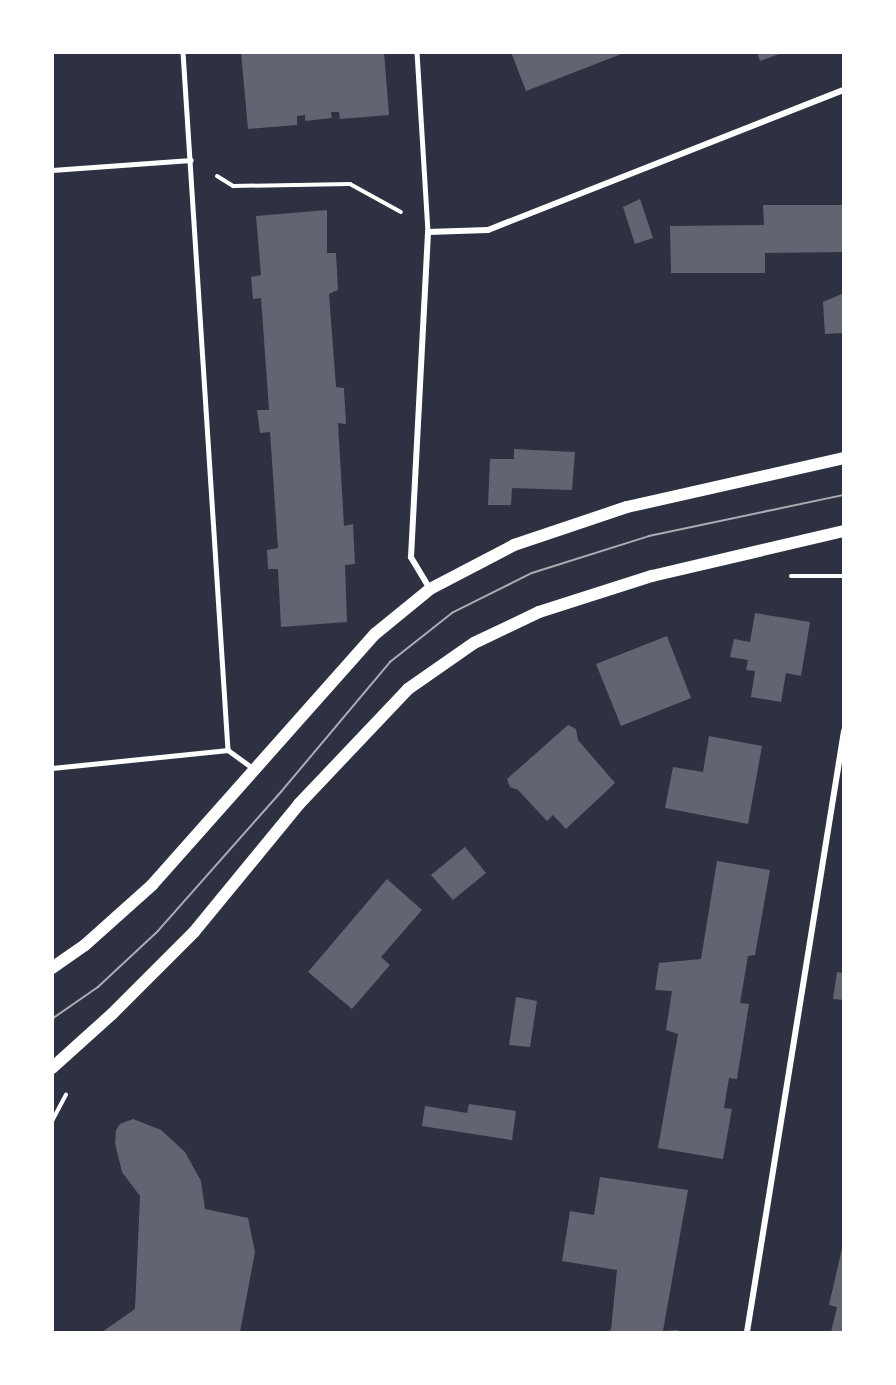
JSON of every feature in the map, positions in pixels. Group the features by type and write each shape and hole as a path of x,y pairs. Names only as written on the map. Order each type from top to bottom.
{"main road":[{"path":"52,968 85,945 152,885 375,634 430,589 514,545 627,507 843,458"},
{"path":"52,1068 112,1014 194,932 299,804 408,688 474,643 539,612 652,576 843,531"}],"street":[{"path":"430,589 411,557 428,232 488,230 843,90"},
{"path":"747,1332 843,731"}],"lane":[{"path":"183,52 228,750"},
{"path":"417,52 428,232"},
{"path":"52,170 191,160"},
{"path":"52,768 228,750 255,770"}],"path":[{"path":"191,160 232,186 350,184 393,207 428,232"}],"building":[{"path":"241,52 384,52 389,115 340,119 339,112 331,112 332,118 305,121 305,115 297,116 297,125 248,129"},
{"path":"511,52 624,52 624,53 526,91"},
{"path":"757,52 781,52 782,53 760,61"},
{"path":"640,199 653,238 635,244 623,207"},
{"path":"763,205 844,205 844,252 765,253 765,273 671,273 670,226 764,225"},
{"path":"327,210 327,253 336,253 338,290 329,294 336,387 344,388 346,424 338,423 344,526 353,524 355,564 345,565 347,622 281,627 278,569 268,569 267,550 278,548 270,432 260,433 257,410 269,410 261,298 253,299 251,277 261,275 256,216"},
{"path":"844,293 844,333 825,334 823,302"},
{"path":"514,449 575,452 572,490 512,488 511,505 488,505 490,459 514,459"},
{"path":"755,613 810,622 801,676 786,673 781,702 751,697 755,671 746,670 748,660 730,657 734,639 750,642"},
{"path":"667,636 691,698 621,726 596,664"},
{"path":"568,725 576,729 578,740 615,783 566,829 553,815 547,821 518,790 510,787 507,779"},
{"path":"709,736 762,746 748,824 665,808 673,767 703,772"},
{"path":"465,847 486,873 453,900 431,875"},
{"path":"717,861 770,870 755,955 748,956 740,1003 749,1004 737,1079 729,1078 724,1108 732,1109 723,1159 658,1148 678,1034 666,1030 672,991 655,990 659,963 701,959"},
{"path":"387,879 422,910 381,957 390,965 352,1009 308,972"},
{"path":"837,972 844,973 844,1000 833,999"},
{"path":"516,997 537,1001 530,1047 509,1045"},
{"path":"469,1104 516,1111 512,1140 422,1126 425,1106 467,1113"},
{"path":"133,1119 161,1130 185,1152 201,1181 205,1209 248,1218 255,1252 240,1332 102,1332 135,1309 140,1196 122,1172 115,1143 116,1130 120,1124"},
{"path":"600,1177 688,1190 663,1331 678,1330 679,1332 604,1332 611,1330 617,1270 562,1261 570,1211 594,1215"},
{"path":"843,1244 844,1332 831,1332 837,1307 829,1305"}],"tram line":[{"path":"52,1019 98,987 158,931 281,792 390,662 452,613 532,573 649,536 844,495"}]}
